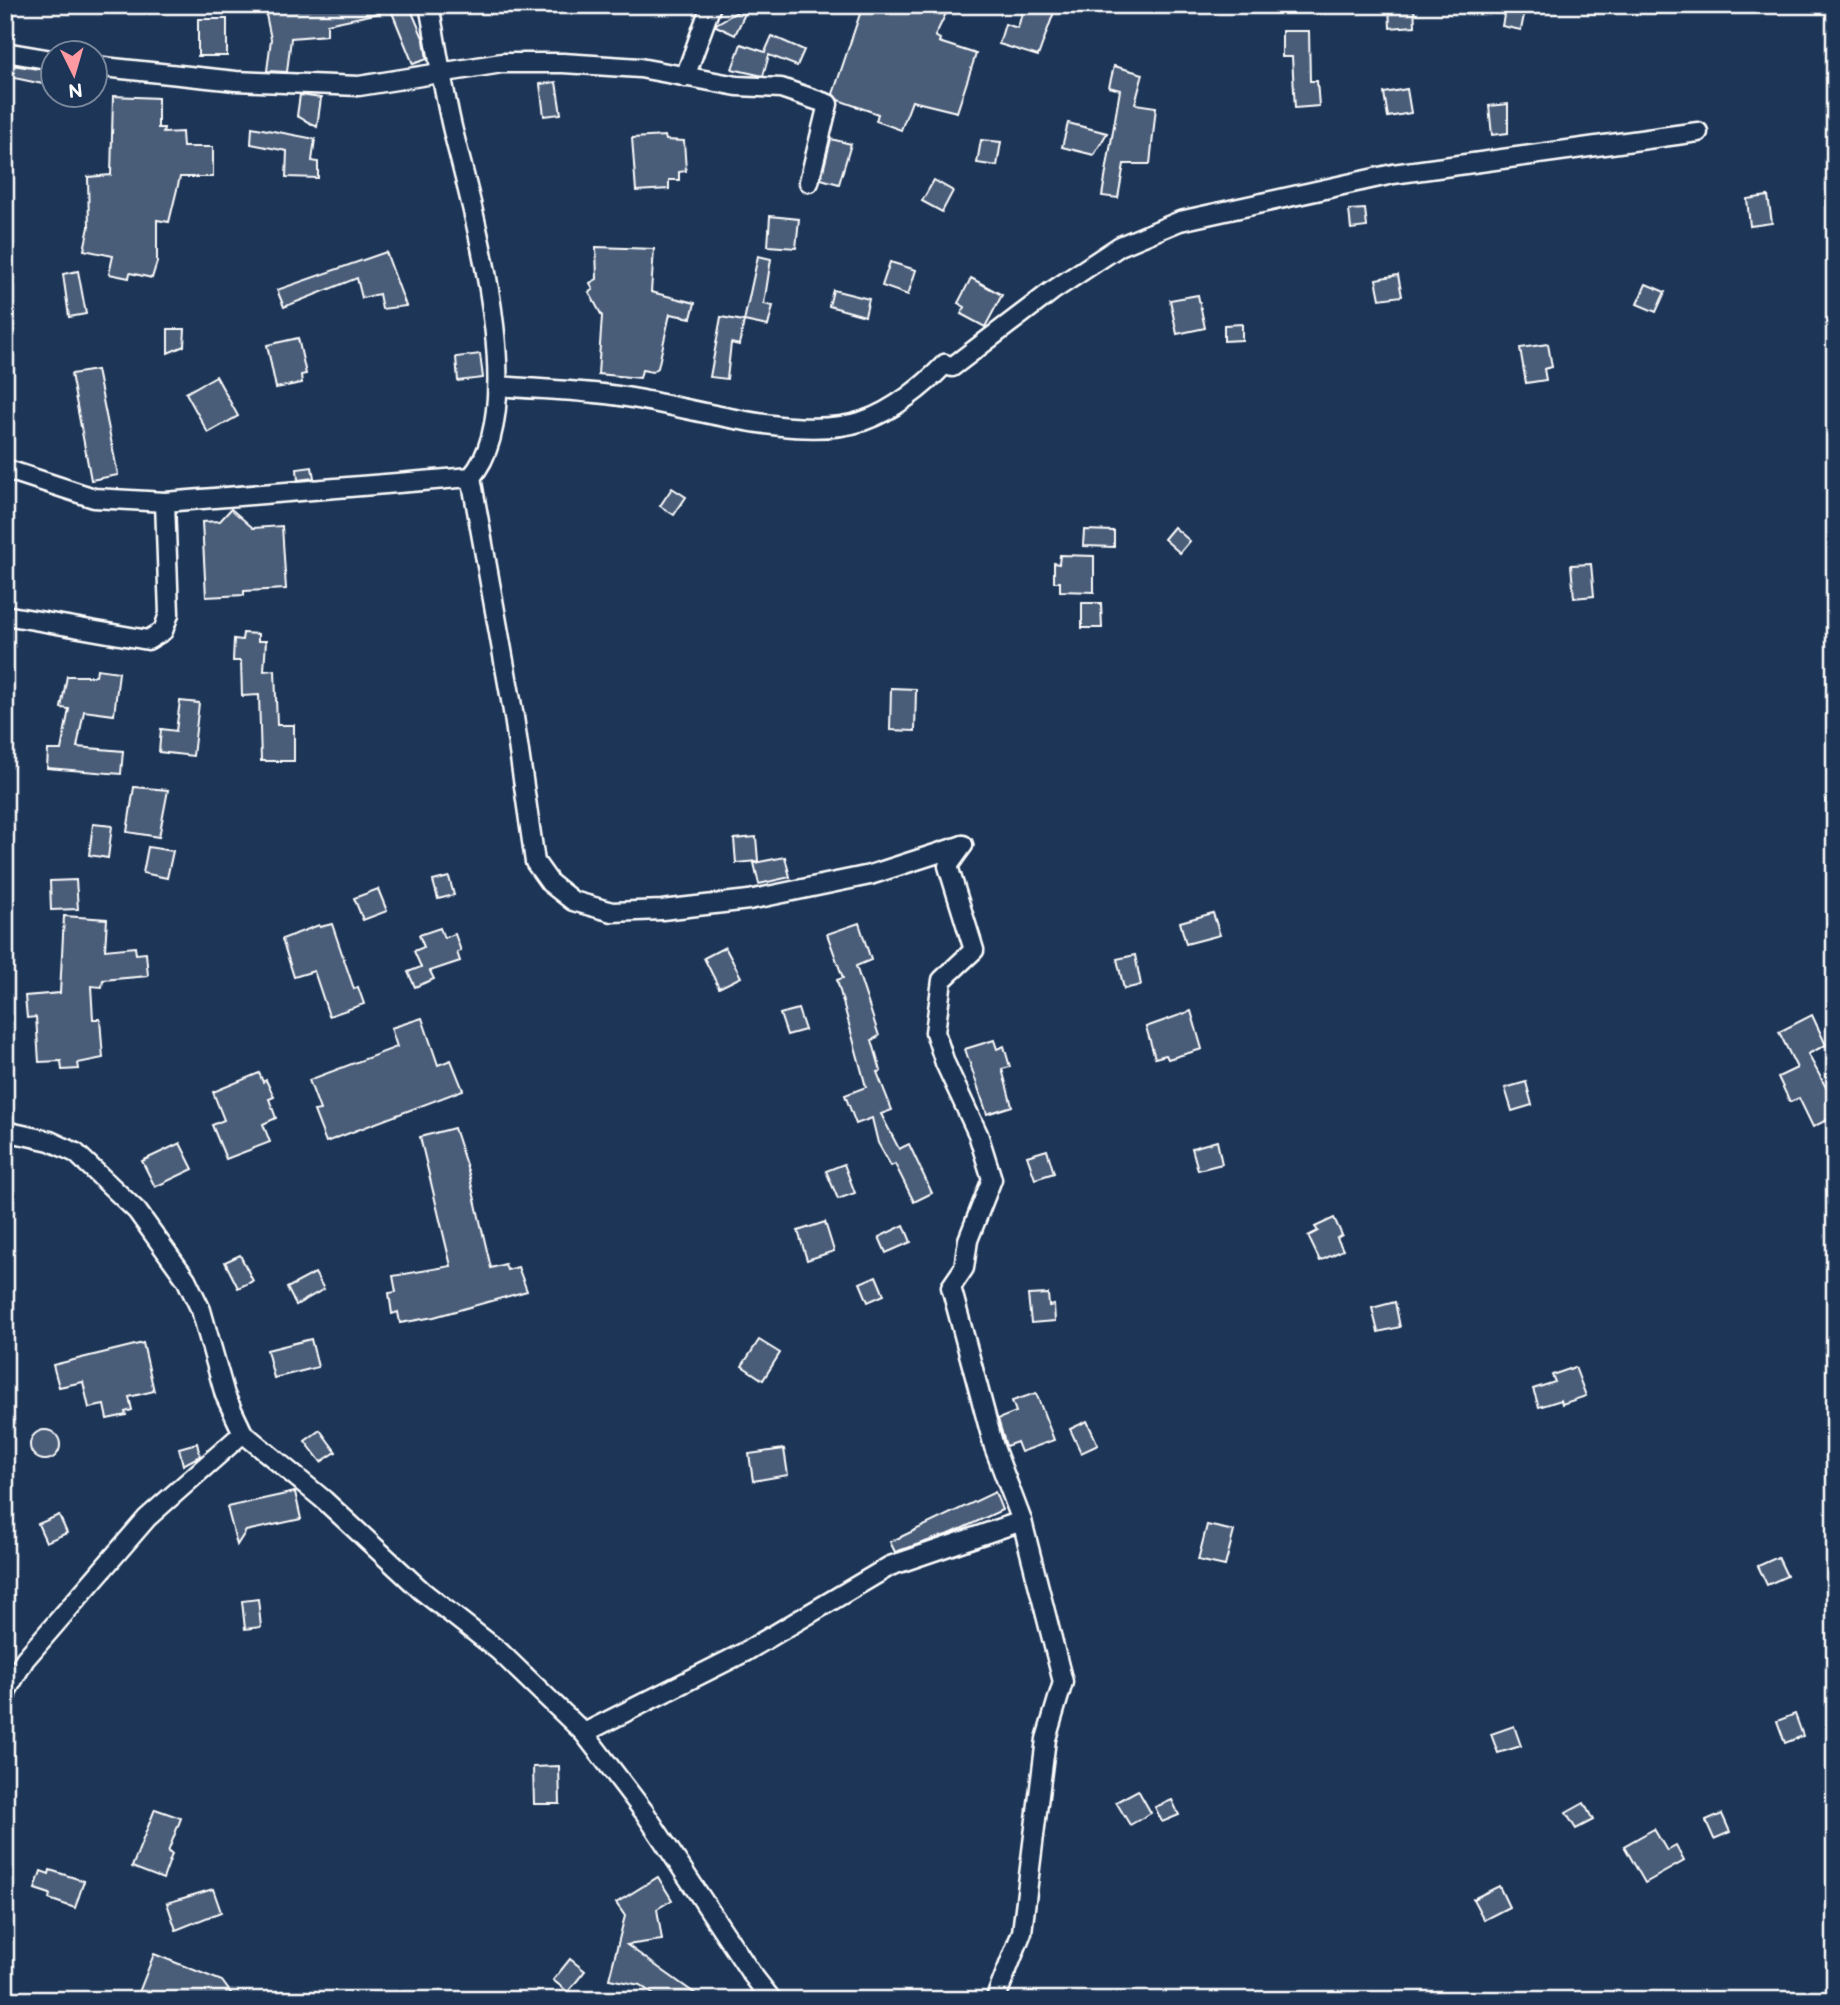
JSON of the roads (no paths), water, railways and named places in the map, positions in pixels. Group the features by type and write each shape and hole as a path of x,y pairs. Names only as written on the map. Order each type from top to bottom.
{"street":[{"path":"5,468 94,498 165,502 471,477 483,464 493,439 499,386 471,192 453,131 429,5"},
{"path":"685,76 711,5"},
{"path":"5,52 38,58"},
{"path":"108,67 236,81 359,86 502,63 563,63 640,68 737,86 780,88 828,104 809,182"},
{"path":"499,386 628,397 791,428 833,427 864,421 929,381 945,364 953,367 1052,291 1120,246 1180,221 1393,174 1698,132"},
{"path":"471,477 514,718 536,862 551,883 573,901 612,912 662,910 749,900 870,876 962,845 948,866 974,950 942,980 935,1032 945,1063 978,1135 992,1179 968,1240 964,1268 951,1287 994,1447 1022,1521 1063,1682 1046,1739 1022,1932 996,2000"},
{"path":"5,615 148,640 163,631 169,614 165,502"},
{"path":"5,1131 50,1141 76,1153 137,1211 186,1279 201,1310 225,1395 243,1433 324,1500 422,1591 499,1651 584,1733 645,1812 751,1973 772,2000"},
{"path":"5,1699 25,1659 147,1518 243,1433"},
{"path":"584,1733 746,1652 890,1566 1022,1521"}]}
